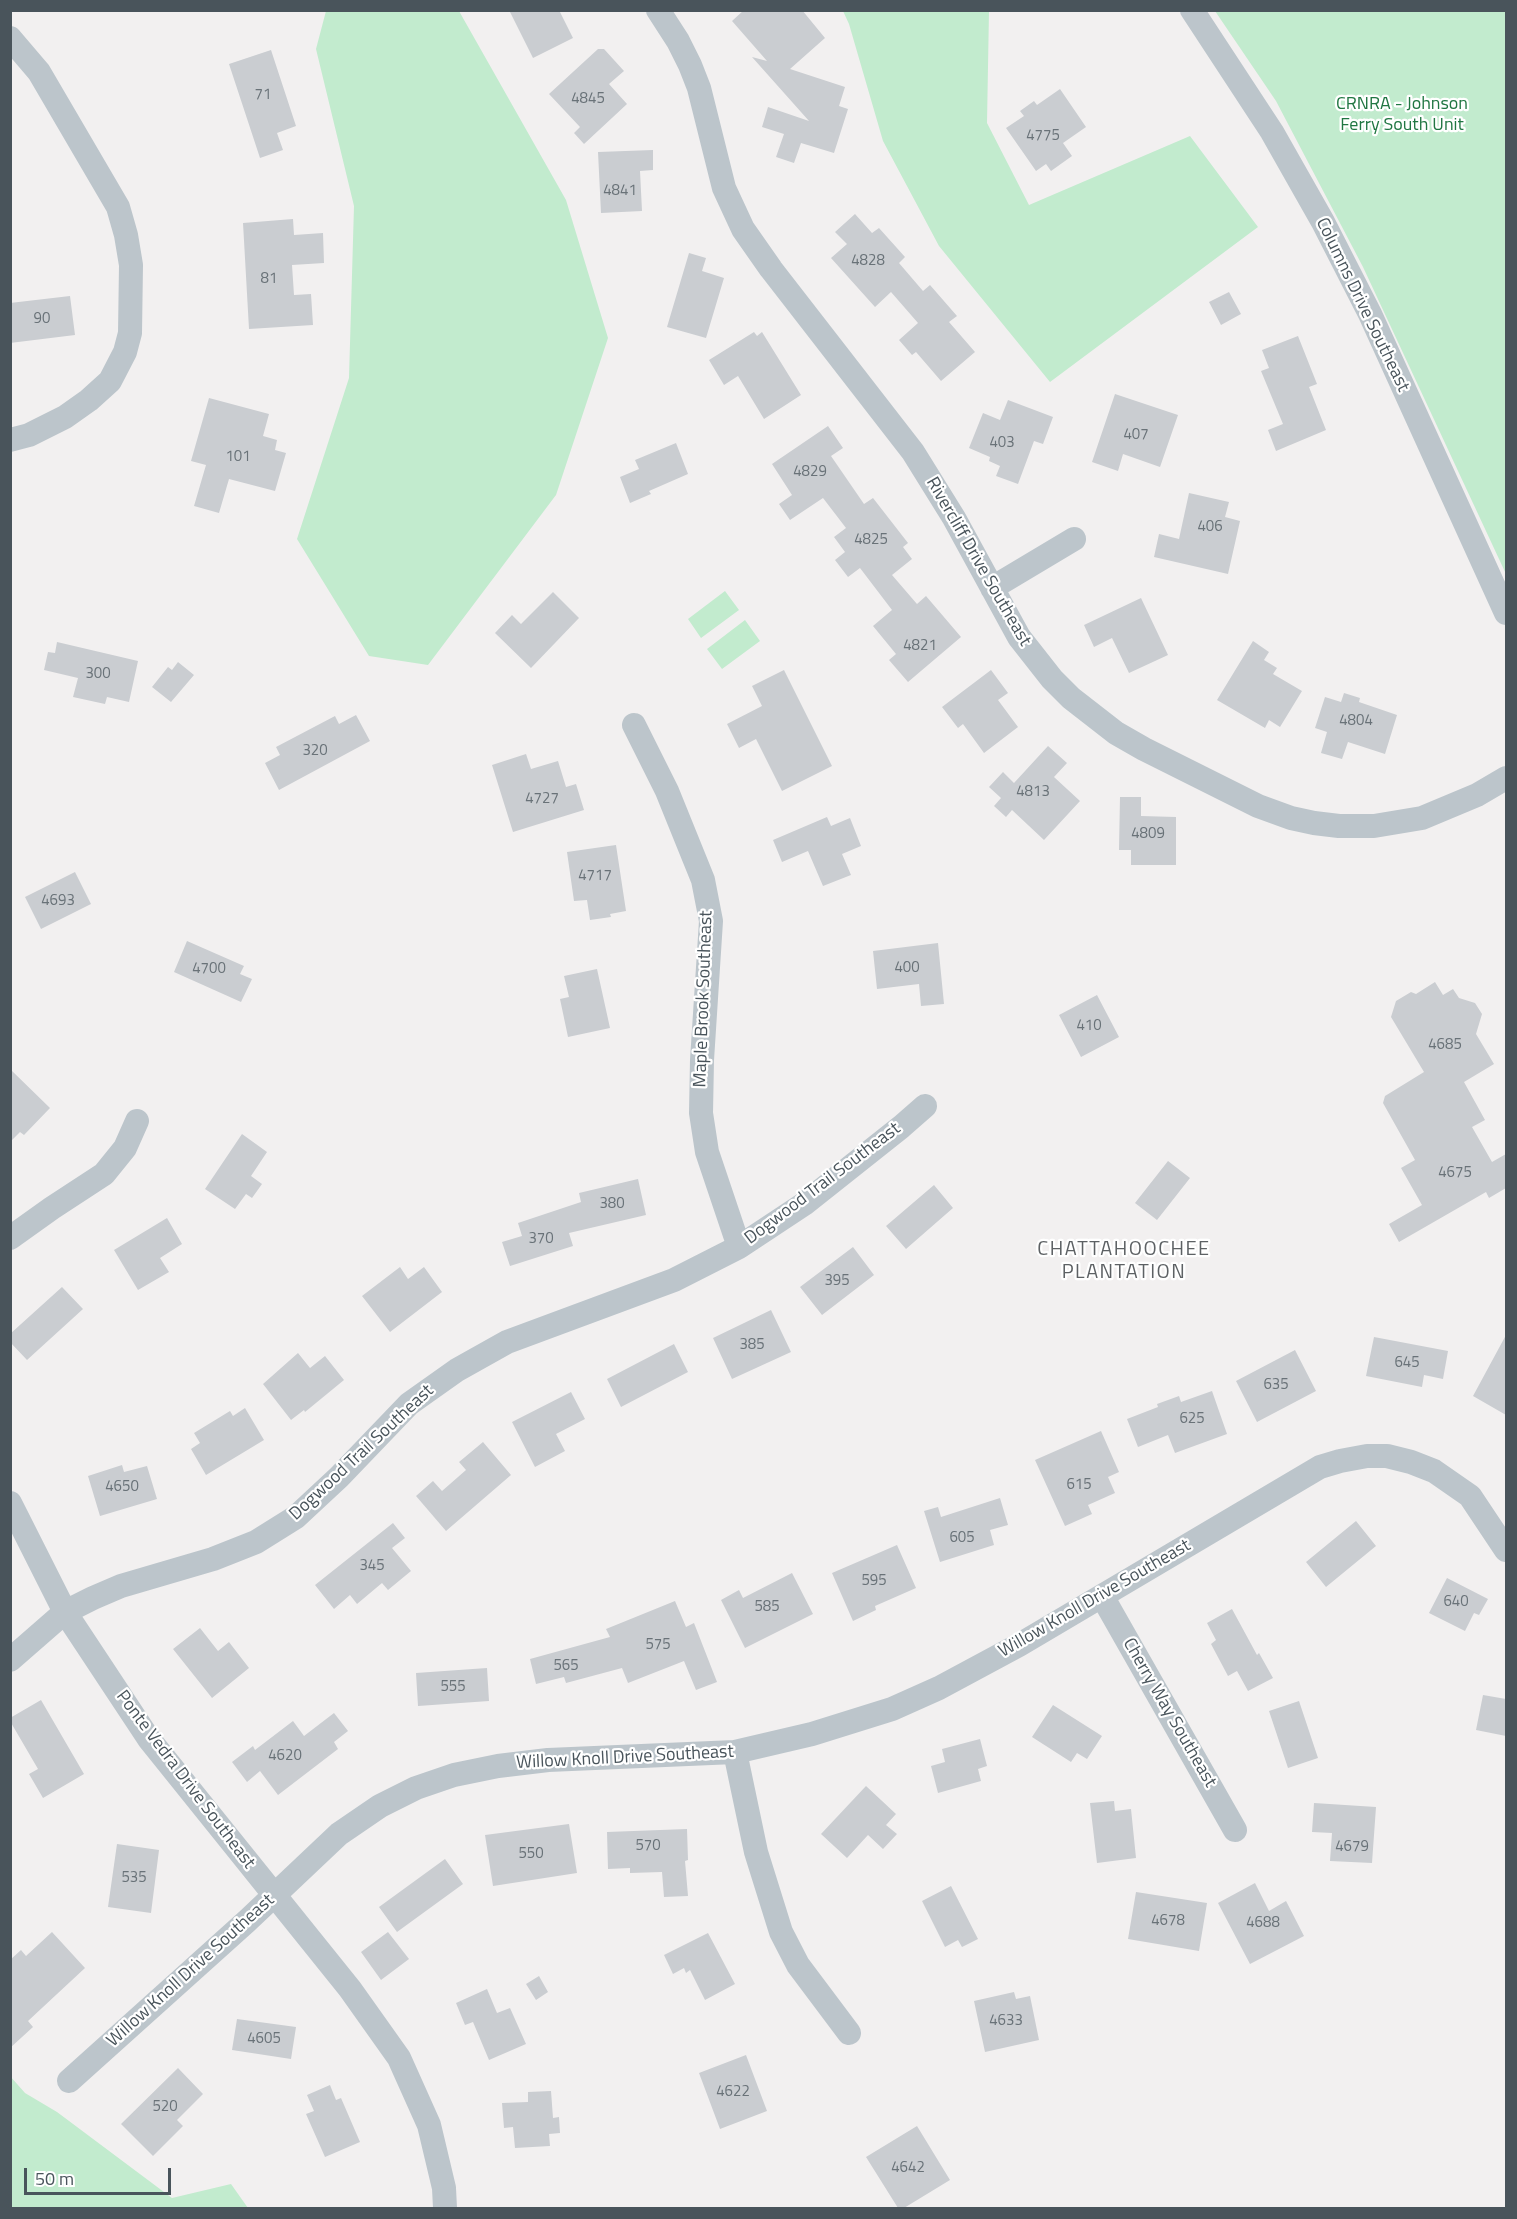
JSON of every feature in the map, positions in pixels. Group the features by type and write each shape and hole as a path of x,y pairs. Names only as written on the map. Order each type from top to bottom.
{"street":[{"name":"Rivercliff Drive Southeast","path":"658,10 678,41 699,88 724,188 743,229 771,269 913,452 954,518 1019,637 1052,679 1097,720 1144,749 1258,806 1291,818 1314,823 1374,826 1422,818 1477,795 1506,778"},
{"name":"Columns Drive Southeast","path":"1192,10 1272,132 1323,222 1370,314 1506,613"},
{"path":"10,38 39,72 118,207 131,265 130,333 118,368 110,381 65,417 10,440"},
{"path":"992,588 1074,539"},
{"name":"Maple Brook Southeast","path":"634,725 663,782 704,880 711,921 701,1113 707,1152 739,1248"},
{"name":"Dogwood Trail Southeast","path":"10,1660 65,1612 121,1586 213,1559 256,1542 296,1517 339,1477 409,1404 457,1370 507,1342 674,1280 739,1248 804,1204 925,1106"},
{"path":"10,1238 104,1174 125,1148 137,1121"},
{"name":"Willow Knoll Drive Southeast","path":"69,2081 274,1896 339,1834 380,1806 416,1788 454,1775 498,1766 548,1760 735,1752 812,1734 892,1709 939,1688 1001,1655 1320,1467 1367,1456 1387,1456 1411,1462 1444,1477 1470,1496 1506,1550"},
{"name":"Ponte Vedra Drive Southeast","path":"10,1503 65,1612 149,1739 350,1989 399,2058 429,2125 444,2188 445,2208"},
{"name":"Cherry Way Southeast","path":"1102,1596 1235,1830"},
{"path":"735,1752 756,1852 781,1932 798,1965 849,2033"}],"green space":[{"path":"326,11 459,11 566,200 608,338 556,495 428,665 369,656 297,539 349,378 354,206 316,49"},
{"path":"843,11 989,11 987,123 1029,205 1190,136 1258,227 1050,382 939,246 883,141 849,24"},
{"name":"CRNRA - Johnson Ferry South Unit","path":"1215,11 1506,11 1506,574 1363,267 1276,101"},
{"path":"725,591 739,610 701,638 688,619"},
{"path":"745,620 760,641 722,669 707,649"},
{"path":"10,2076 25,2093 57,2112 172,2198 231,2184 248,2208 11,2208"}],"building":[{"path":"509,10 559,10 573,38 533,58"},
{"path":"744,10 802,10 825,38 790,69 845,87 839,106 848,109 834,153 801,143 794,163 776,157 784,134 762,127 768,107 809,121 752,57 767,61 732,21"},
{"path":"598,49 604,49 624,71 609,84 627,104 584,144 574,133 580,127 549,94"},
{"path":"271,50 296,126 277,133 283,150 260,158 229,64"},
{"path":"1060,89 1086,127 1063,143 1072,156 1051,171 1046,164 1036,171 1006,128 1024,116 1020,111 1034,101 1037,105"},
{"path":"653,150 653,170 640,171 642,211 601,213 598,152"},
{"path":"855,214 872,233 879,228 905,257 899,263 923,291 930,285 957,316 949,322 975,352 941,381 916,352 912,355 899,340 918,323 891,292 875,307 831,258 847,244 835,232"},
{"path":"293,219 294,235 323,233 324,263 292,265 294,295 311,294 313,325 249,329 243,223"},
{"path":"689,253 706,258 702,271 724,278 706,338 667,327"},
{"path":"1229,292 1241,314 1221,325 1209,302"},
{"path":"70,296 75,335 10,343 10,303"},
{"path":"754,332 757,336 762,332 801,395 764,419 738,376 724,385 709,360"},
{"path":"1298,336 1317,384 1309,387 1326,430 1276,451 1268,430 1283,424 1261,371 1269,368 1262,350"},
{"path":"1115,394 1178,415 1160,467 1123,454 1118,471 1092,462"},
{"path":"209,398 269,414 263,436 277,440 275,450 286,453 275,491 229,479 219,513 194,506 206,465 191,461"},
{"path":"1008,400 1053,417 1043,444 1034,441 1018,484 996,476 1000,466 989,461 990,457 969,448 983,413 1000,420"},
{"path":"828,426 843,448 831,456 864,504 873,498 908,543 903,547 912,559 892,575 917,604 926,596 961,637 908,682 889,660 896,654 873,626 892,610 860,568 848,577 835,560 845,552 834,537 846,528 823,498 790,520 779,504 792,495 772,464"},
{"path":"676,443 688,474 649,491 651,494 630,503 620,477 639,469 635,460"},
{"path":"1189,493 1229,502 1225,517 1240,521 1228,574 1154,557 1159,534 1179,539"},
{"path":"553,592 579,618 531,668 495,633 512,615 521,624"},
{"path":"1141,598 1168,655 1129,673 1112,638 1094,647 1084,625"},
{"path":"1253,641 1269,652 1264,660 1277,668 1273,674 1302,691 1280,727 1269,720 1265,728 1217,700"},
{"path":"57,642 138,661 129,702 107,697 105,704 73,697 78,678 44,670 48,652 55,653"},
{"path":"178,662 194,675 171,702 152,687 168,667 172,670"},
{"path":"784,670 832,766 782,791 756,739 739,748 727,724 762,706 752,686"},
{"path":"991,670 1008,693 998,700 1018,727 984,753 963,724 958,728 942,707"},
{"path":"1344,693 1360,698 1359,702 1397,715 1385,754 1348,742 1342,759 1321,753 1327,732 1315,728 1325,697 1341,702"},
{"path":"356,715 370,741 279,790 265,763 280,755 276,747 335,716 339,724"},
{"path":"1048,746 1067,763 1054,777 1080,801 1044,840 1012,810 1006,817 994,806 1001,798 989,787 1003,772 1014,783"},
{"path":"526,754 531,769 558,761 566,787 576,784 584,810 513,832 492,765"},
{"path":"1120,797 1141,797 1141,816 1176,817 1176,865 1131,865 1131,850 1119,850"},
{"path":"827,817 831,826 850,818 861,846 842,854 851,875 823,886 808,851 782,862 773,840"},
{"path":"616,845 626,911 610,914 611,917 590,920 587,900 574,901 567,852"},
{"path":"75,872 91,904 41,929 25,897"},
{"path":"187,941 244,966 240,974 252,979 241,1002 174,972"},
{"path":"938,943 944,1004 921,1006 919,984 877,989 873,951"},
{"path":"597,969 610,1028 568,1037 560,999 569,997 564,976"},
{"path":"1435,982 1443,995 1453,989 1459,998 1475,1003 1482,1014 1476,1034 1494,1064 1464,1082 1485,1120 1472,1127 1492,1162 1506,1154 1506,1188 1489,1198 1486,1192 1399,1242 1389,1224 1422,1205 1401,1168 1415,1160 1383,1103 1385,1096 1424,1072 1391,1017 1396,1001 1411,992 1416,994"},
{"path":"1097,995 1119,1037 1081,1057 1059,1015"},
{"path":"10,1069 50,1108 24,1135 20,1132 10,1142"},
{"path":"242,1134 267,1152 251,1176 262,1184 252,1198 246,1194 235,1209 205,1189"},
{"path":"1168,1161 1190,1178 1157,1220 1135,1203"},
{"path":"638,1179 646,1215 569,1233 573,1246 510,1266 502,1242 522,1236 518,1223 581,1202 579,1193"},
{"path":"934,1185 953,1208 906,1249 886,1226"},
{"path":"167,1218 182,1244 160,1258 169,1272 138,1290 114,1250"},
{"path":"853,1247 874,1275 822,1315 800,1287"},
{"path":"400,1267 408,1279 424,1267 442,1292 390,1332 362,1296"},
{"path":"62,1287 83,1309 27,1360 10,1342 10,1334"},
{"path":"771,1310 791,1352 732,1379 713,1338"},
{"path":"1506,1335 1506,1415 1473,1396"},
{"path":"1374,1337 1448,1351 1443,1379 1424,1375 1422,1387 1366,1376"},
{"path":"674,1344 688,1372 621,1407 607,1379"},
{"path":"1295,1350 1316,1391 1257,1422 1236,1381"},
{"path":"298,1353 310,1368 325,1356 344,1380 305,1412 304,1410 291,1420 263,1384"},
{"path":"1212,1391 1227,1434 1175,1453 1168,1435 1138,1447 1127,1419 1179,1396 1181,1402"},
{"path":"571,1392 585,1419 556,1434 565,1451 535,1467 512,1422"},
{"path":"245,1408 264,1440 206,1475 191,1449 200,1443 194,1433 230,1411 233,1416"},
{"path":"1101,1431 1119,1472 1108,1477 1115,1493 1088,1505 1092,1514 1065,1526 1035,1460"},
{"path":"483,1442 511,1475 446,1531 416,1496 433,1481 442,1491 466,1470 459,1462"},
{"path":"122,1465 124,1472 147,1466 157,1499 100,1516 88,1476"},
{"path":"1000,1498 1008,1525 990,1530 994,1545 940,1562 924,1511 938,1507 941,1517"},
{"path":"1356,1521 1376,1546 1326,1587 1306,1562"},
{"path":"393,1523 405,1538 392,1548 411,1571 388,1590 382,1583 357,1604 350,1595 334,1609 315,1585"},
{"path":"897,1545 916,1588 875,1606 876,1610 853,1621 832,1573"},
{"path":"792,1573 813,1614 745,1648 721,1600 739,1590 743,1598"},
{"path":"1447,1578 1488,1599 1479,1615 1474,1613 1465,1631 1429,1613"},
{"path":"675,1601 686,1627 694,1623 717,1682 696,1690 684,1661 628,1683 622,1668 566,1683 564,1677 536,1684 530,1659 610,1637 606,1629"},
{"path":"1232,1609 1257,1655 1259,1653 1273,1678 1248,1691 1237,1671 1228,1676 1211,1644 1216,1640 1207,1623"},
{"path":"200,1628 218,1651 229,1642 249,1668 212,1698 173,1649"},
{"path":"487,1668 489,1701 418,1706 416,1673"},
{"path":"1483,1695 1506,1699 1506,1736 1476,1730"},
{"path":"41,1700 84,1774 43,1798 29,1774 38,1769 10,1721 10,1718"},
{"path":"1299,1701 1318,1758 1288,1768 1269,1711"},
{"path":"1053,1705 1102,1736 1087,1759 1077,1753 1071,1762 1032,1737"},
{"path":"334,1713 348,1731 334,1742 338,1749 278,1795 260,1771 247,1782 232,1762 253,1746 255,1750 293,1721 304,1736"},
{"path":"980,1739 987,1766 978,1769 981,1781 938,1793 931,1766 945,1762 942,1749"},
{"path":"866,1786 896,1814 886,1825 897,1834 883,1849 868,1835 847,1858 821,1834"},
{"path":"1114,1801 1115,1811 1131,1809 1136,1858 1097,1863 1090,1803"},
{"path":"1314,1803 1376,1807 1372,1863 1330,1861 1332,1833 1312,1832"},
{"path":"569,1824 577,1873 493,1886 485,1835"},
{"path":"687,1829 688,1860 685,1861 688,1896 664,1897 662,1872 630,1873 630,1868 608,1869 607,1832"},
{"path":"117,1844 159,1850 151,1913 108,1907"},
{"path":"445,1859 463,1884 397,1932 379,1907"},
{"path":"1255,1883 1269,1911 1286,1901 1304,1936 1250,1964 1218,1903"},
{"path":"951,1886 978,1939 962,1947 958,1940 945,1947 922,1901"},
{"path":"1136,1892 1207,1903 1199,1951 1128,1939"},
{"path":"52,1932 85,1968 28,2021 33,2027 10,2048 10,1960 21,1950 26,1956"},
{"path":"388,1932 409,1959 381,1980 361,1952"},
{"path":"708,1933 735,1984 705,2000 690,1970 686,1973 684,1968 673,1974 664,1955"},
{"path":"539,1976 548,1992 536,2000 526,1984"},
{"path":"487,1989 497,2013 510,2008 526,2044 489,2060 473,2022 465,2025 456,2003"},
{"path":"1014,1992 1016,1999 1030,1996 1039,2040 985,2052 974,2001"},
{"path":"237,2019 296,2027 291,2059 232,2050"},
{"path":"746,2055 767,2111 720,2129 699,2073"},
{"path":"178,2068 203,2094 177,2120 183,2126 153,2156 121,2124"},
{"path":"330,2085 336,2100 341,2098 360,2142 325,2157 306,2114 314,2111 307,2095"},
{"path":"551,2091 553,2118 559,2117 560,2133 549,2134 550,2146 515,2148 513,2127 504,2128 502,2103 528,2102 528,2092"},
{"path":"917,2126 950,2180 904,2208 898,2208 866,2157"}],"district":[{"name":"CHATTAHOOCHEE PLANTATION","path":"1124,1262"}]}
